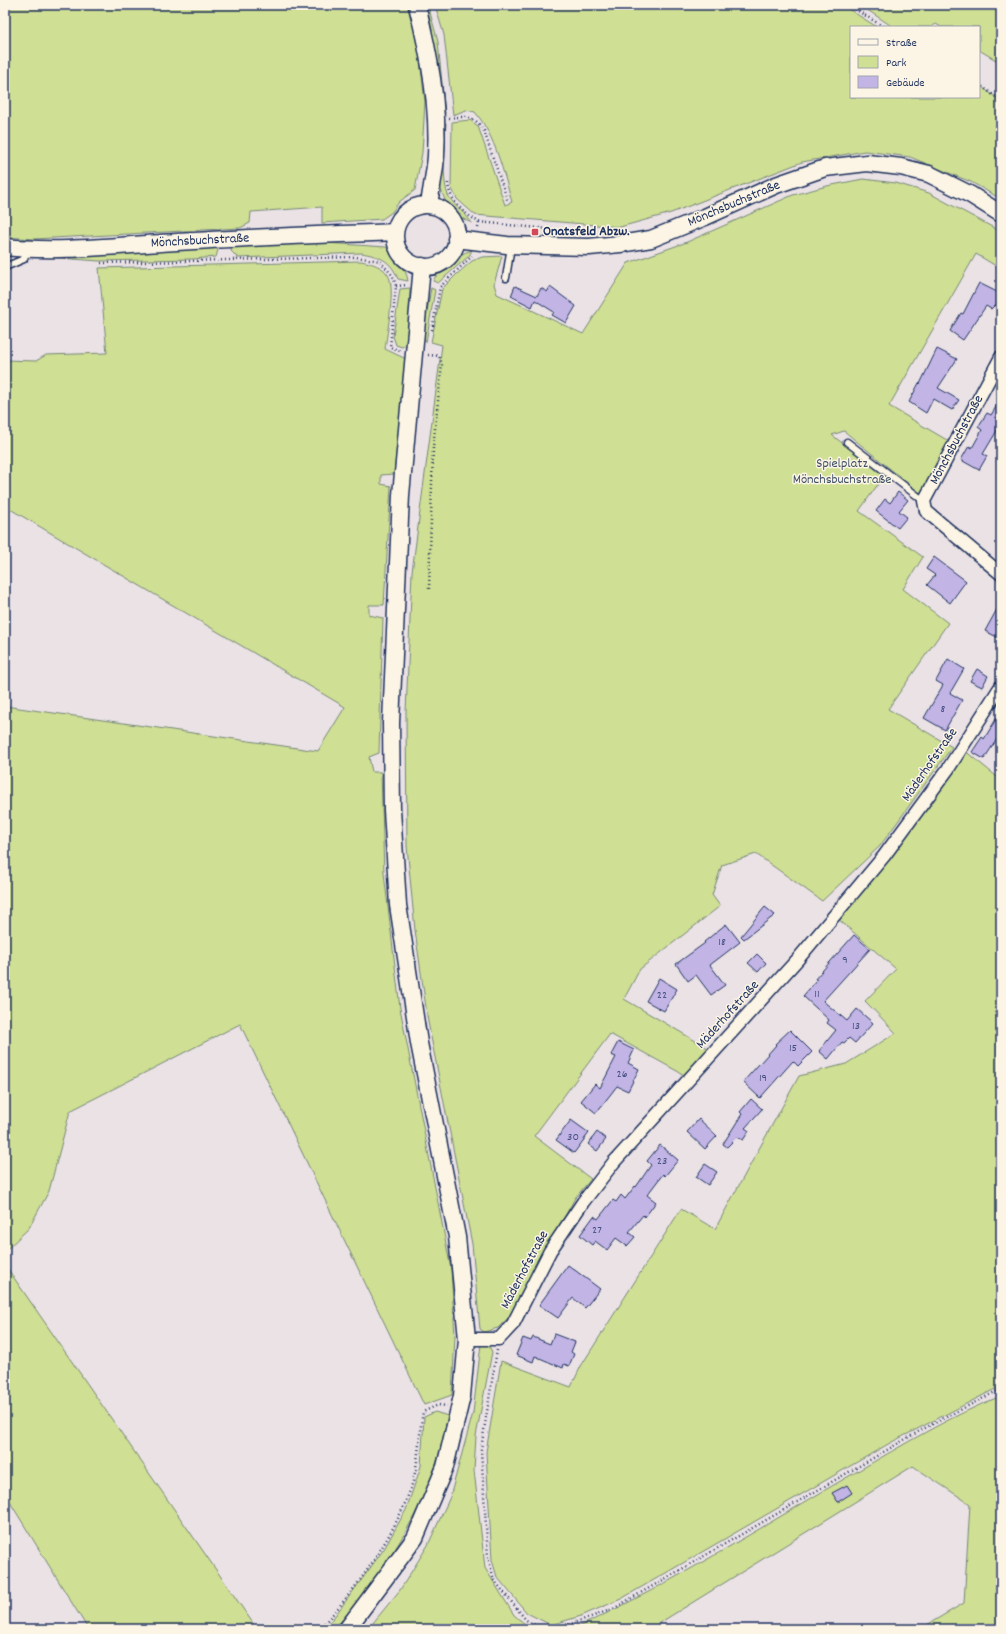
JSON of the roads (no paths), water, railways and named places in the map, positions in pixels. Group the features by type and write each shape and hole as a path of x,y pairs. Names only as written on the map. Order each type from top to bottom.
{"street":[{"path":"417,5 426,43 434,98 436,157 429,205"},
{"name":"Mönchsbuchstraße","path":"456,239 511,245 589,247 620,244 651,238 790,180 825,168 867,163 901,167 929,174 971,195 1001,214"},
{"path":"429,205 446,213 452,220 456,229 456,239 454,248 441,262 432,266 422,266 413,264 402,255 395,242 395,232 400,219 410,209 429,205"},
{"name":"Mönchsbuchstraße","path":"5,247 27,249 395,232"},
{"path":"347,1629 415,1538 445,1467 462,1396 467,1339 457,1238 419,1043 398,905 392,810 391,723 401,495 425,356 422,266"},
{"name":"Mönchsbuchstraße","path":"1001,357 924,501 926,511 1001,574"},
{"name":"Mäderhofstraße","path":"467,1339 499,1339 513,1324 550,1251 583,1202 614,1162 798,959 884,856 948,768 1001,686"}],"lane":[{"path":"506,278 511,245"},
{"path":"5,267 24,258 27,249"},
{"name":"Mönchsbuchstraße","path":"847,442 924,501"}],"place":[{"name":"Onatsfeld Abzw.","path":"535,232"}],"park label":[{"name":"Spielplatz Mönchsbuchstraße","path":"842,472"}]}
